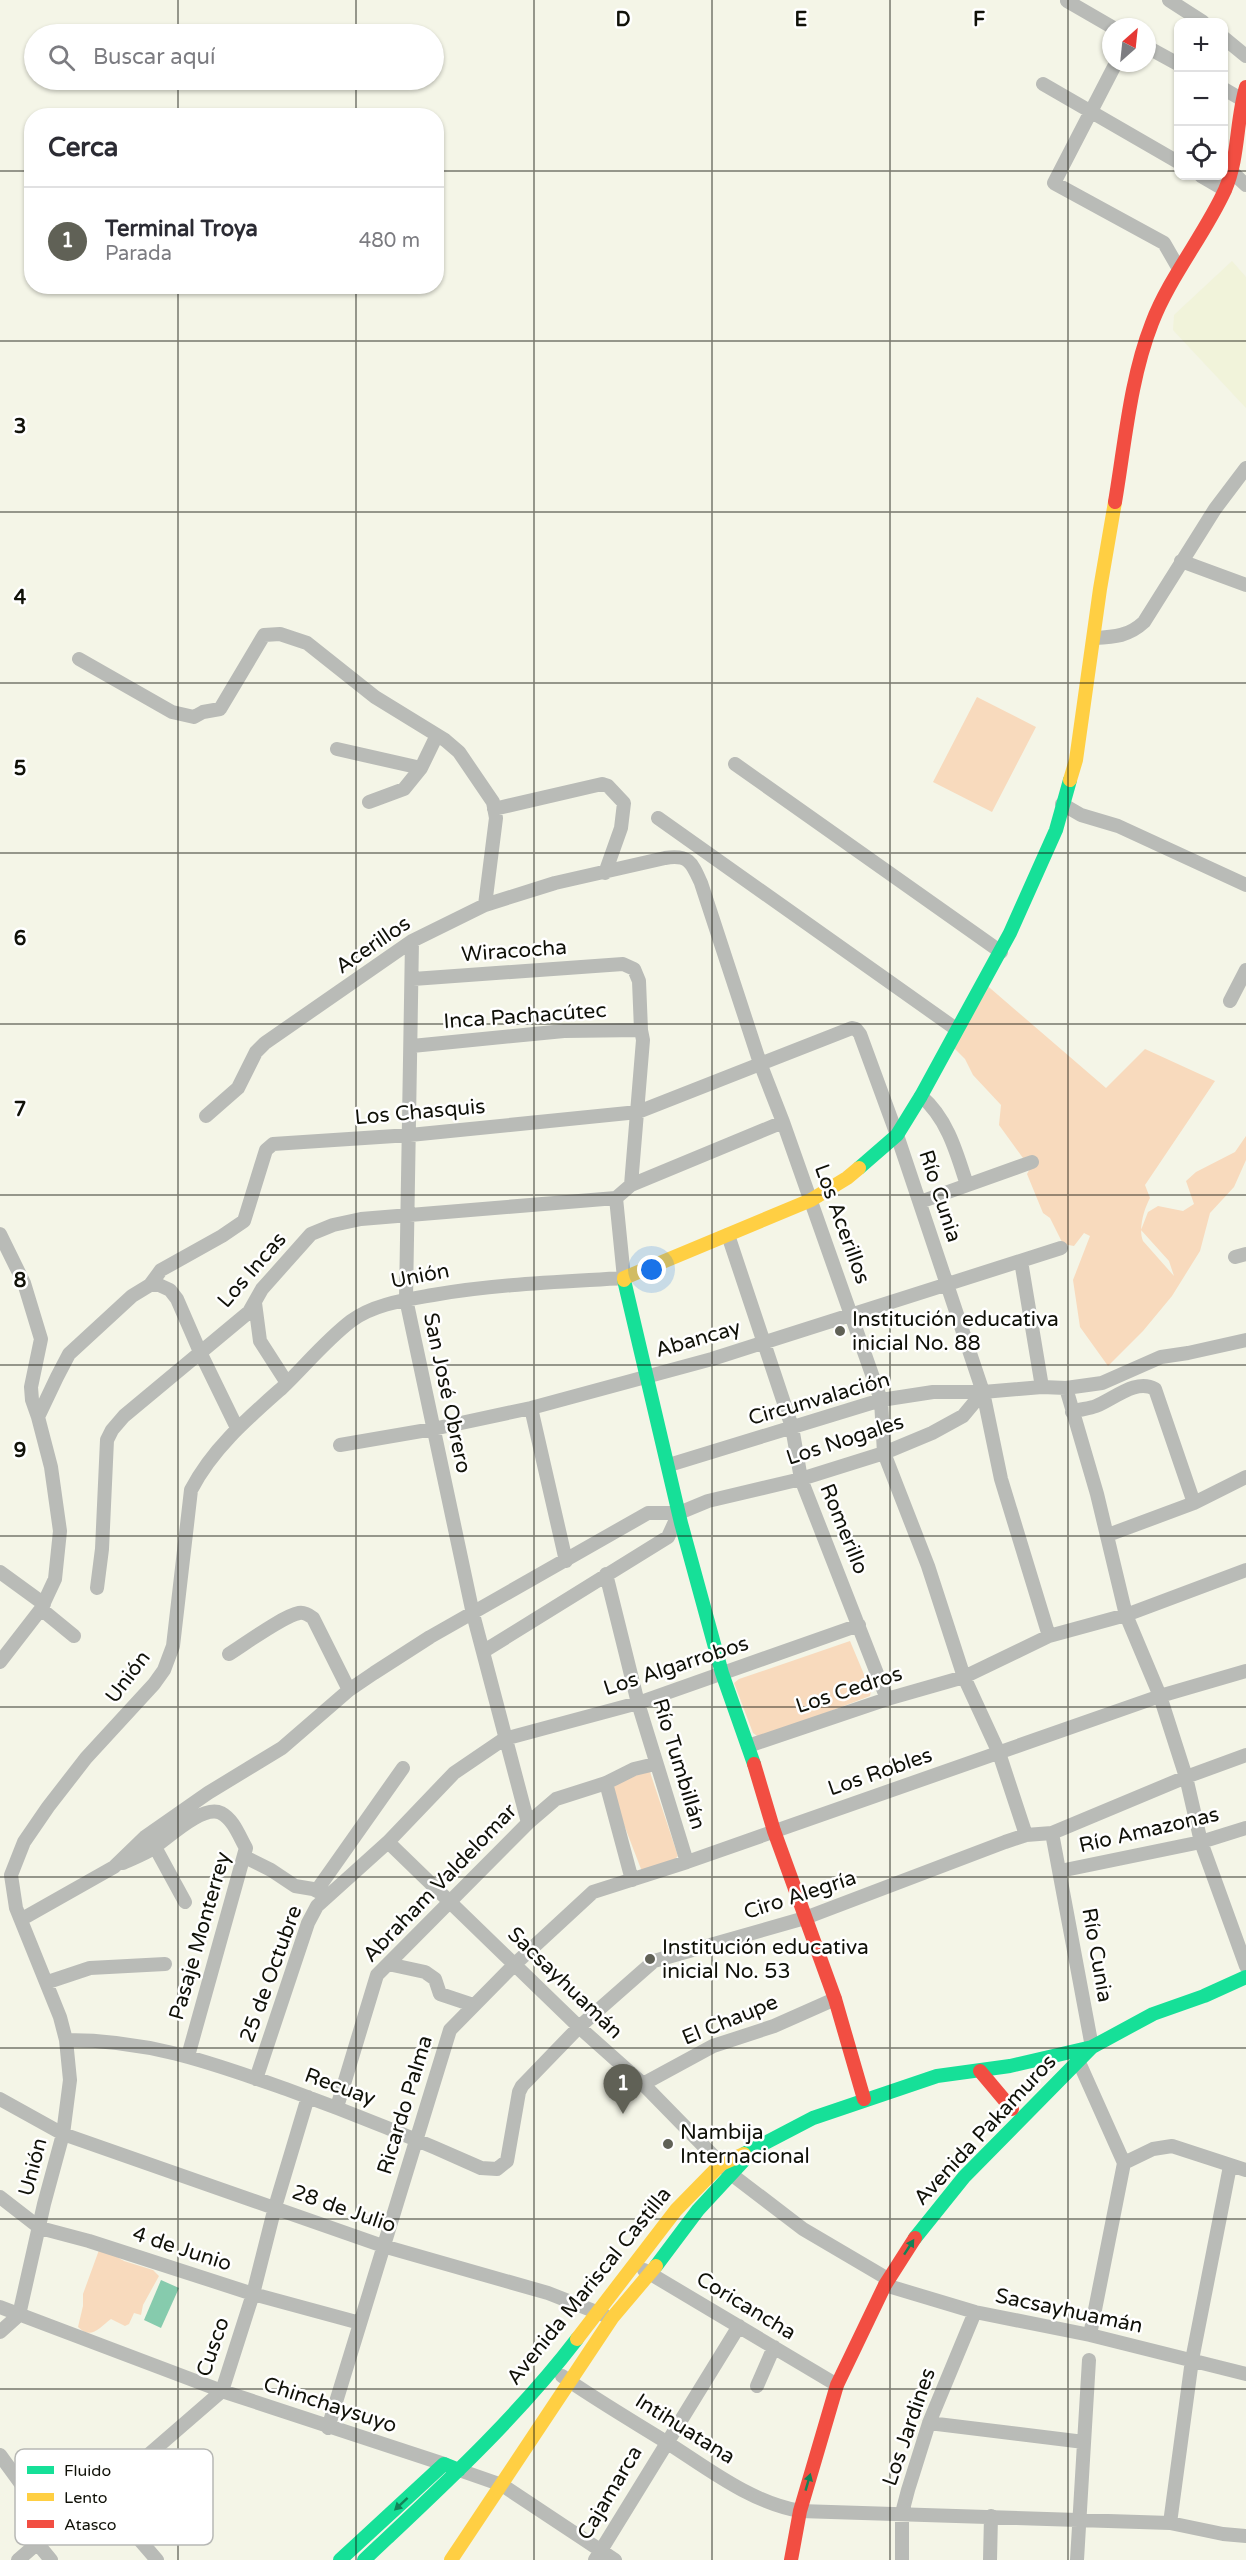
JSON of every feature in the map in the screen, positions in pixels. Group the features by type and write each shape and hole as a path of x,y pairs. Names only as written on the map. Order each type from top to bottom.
{"main road":[{"path":"864,2099 835,1999 774,1831 748,1746 722,1673 645,1376 624,1278 811,1200 846,1178 897,1135 1001,952 1041,868 1056,830 1076,760 1100,589 1141,354 1153,320 1179,269 1225,190 1232,172 1244,93"},
{"name":"Avenida Pakamuros","path":"901,2234 956,2168 1092,2047 1153,2014 1204,1996 1246,1977"},
{"name":"Avenida Mariscal Castilla","path":"363,2560 459,2470 553,2370 676,2210 726,2169 752,2151 813,2118 864,2099 937,2076 980,2071 1092,2047"},
{"path":"980,2071 1016,2114"},
{"name":"Avenida Pakamuros","path":"828,2383 886,2282 919,2232 1016,2114"},
{"path":"451,2560 612,2318 650,2274 726,2169"},
{"name":"Avenida Pakamuros","path":"791,2560 832,2362"},
{"path":"340,2560 444,2464"},
{"name":"Chinchaysuyo","path":"444,2464 459,2470"}],"street":[{"path":"1169,0 1197,18"},
{"path":"1067,2 1102,21"},
{"path":"1228,41 1246,56"},
{"path":"1156,52 1174,61"},
{"path":"1111,72 1054,183 1164,243 1179,269"},
{"path":"1043,84 1174,159"},
{"path":"1228,90 1244,93"},
{"path":"1232,172 1246,184"},
{"path":"1208,180 1225,190"},
{"path":"1094,638 1121,636 1134,631 1144,622 1215,509 1246,468"},
{"path":"1181,561 1246,585"},
{"path":"79,659 172,712 194,717 203,712 220,709 264,635 280,634 307,643 375,697 459,752 493,802 496,818 485,905"},
{"path":"369,802 404,789 421,768 436,735"},
{"path":"337,749 421,768"},
{"path":"735,765 1001,952"},
{"path":"494,809 602,784 608,786 624,803 621,828 605,873"},
{"path":"1062,804 1081,815 1118,826 1246,885"},
{"path":"658,818 956,1029"},
{"name":"Los Acerillos","path":"605,873 681,856 694,867 760,1063 881,1400 884,1453 928,1566 964,1677 999,1753 1026,1835"},
{"name":"Acerillos","path":"206,1116 238,1088 256,1052 265,1043 298,1018 342,992 412,941 485,905 555,883 605,873"},
{"name":"San José Obrero","path":"412,941 406,1299 473,1614 504,1739 528,1823"},
{"name":"Wiracocha","path":"412,979 628,966 634,969 639,981 640,1030"},
{"path":"1230,1001 1246,970"},
{"name":"Río Cunia","path":"760,1063 852,1028 856,1029 897,1135 983,1392 1001,1479 1048,1636"},
{"path":"631,1185 643,1041 640,1030"},
{"name":"Inca Pachacútec","path":"412,1046 564,1031 640,1030"},
{"name":"Los Chasquis","path":"150,1285 160,1270 222,1236 244,1221 266,1150 273,1144 410,1135 638,1112 760,1063"},
{"path":"921,1096 947,1129 968,1185"},
{"path":"624,1278 616,1198 631,1185 783,1122"},
{"path":"920,1202 1032,1162"},
{"name":"Los Incas","path":"97,1588 102,1549 107,1440 112,1430 124,1416 249,1312 262,1288 311,1234 333,1225 361,1219 616,1198"},
{"path":"0,1234 24,1283 41,1339 31,1387 32,1400 51,1467 60,1531 55,1579 43,1607 0,1662"},
{"name":"Romerillo","path":"728,1235 792,1427 801,1479 887,1699"},
{"name":"Abancay","path":"340,1446 531,1408 712,1359 1060,1248"},
{"path":"1021,1261 1042,1387"},
{"name":"Unión","path":"19,2315 63,2134 70,2080 66,2040 48,1982 5,1881 24,1842 48,1807 86,1758 135,1707 164,1670 173,1646 191,1490 200,1471 237,1428 352,1320 385,1305 406,1299 479,1286 624,1278"},
{"path":"38,1417 69,1354 132,1296 150,1285 159,1285 170,1290 177,1299 237,1428"},
{"path":"255,1303 260,1341 287,1383"},
{"path":"983,1392 1042,1387 1066,1389 1102,1383 1161,1357 1246,1340"},
{"path":"1072,1412 1096,1406 1142,1385 1155,1389 1194,1503"},
{"path":"1066,1389 1108,1535 1126,1615 1160,1696 1186,1777 1201,1842 1246,1966"},
{"name":"Circunvalación","path":"669,1465 881,1400 933,1392 983,1392"},
{"name":"Los Nogales","path":"680,1513 708,1501 801,1479 884,1453 932,1433 963,1416 983,1392"},
{"path":"531,1408 566,1561"},
{"path":"1108,1535 1194,1503 1246,1477"},
{"path":"22,1919 114,1867 145,1837 208,1793 282,1748 349,1690 430,1637 648,1513 680,1513 668,1537 484,1651"},
{"name":"Los Cedros","path":"748,1746 887,1699 964,1677 1048,1636 1126,1615 1246,1570"},
{"path":"0,1572 74,1636"},
{"name":"Río Tumbillán","path":"606,1574 655,1764 687,1862"},
{"path":"229,1654 286,1619 300,1613 307,1614 313,1618 349,1690"},
{"name":"Los Algarrobos","path":"387,1842 454,1773 504,1739 638,1703 859,1625"},
{"name":"Los Robles","path":"774,1831 1160,1696 1246,1671"},
{"name":"Ciro Alegría","path":"579,2027 654,1961 806,1918 1026,1835 1052,1833 1186,1777 1246,1755"},
{"name":"Abraham Valdelomar","path":"337,2107 377,1975 528,1823 556,1799 606,1783 634,1769 655,1764"},
{"path":"245,1857 295,1886 322,1893 403,1768"},
{"path":"606,1783 632,1880"},
{"name":"Pasaje Monterrey","path":"114,1867 155,1847 194,1818 211,1811 220,1813 235,1827 246,1848 188,2056"},
{"name":"Río Amazonas","path":"1060,1871 1201,1842 1246,1828"},
{"name":"Ricardo Palma","path":"328,2428 450,2030 514,1964 593,1892 774,1831"},
{"name":"Río Cunia","path":"1052,1833 1092,2047"},
{"name":"25 de Octubre","path":"256,2079 308,1923 322,1893 387,1842"},
{"name":"Sacsayhuamán","path":"387,1842 452,1902 579,2027 642,2084 726,2169 803,2229 875,2271 886,2282 975,2312 1090,2335 1246,2374"},
{"path":"155,1847 185,1902"},
{"path":"48,1982 90,1968 165,1964"},
{"path":"388,1964 426,1972 435,1978 440,1994 473,2005"},
{"name":"El Chaupe","path":"642,2084 713,2046 774,2026 835,1999"},
{"name":"Recuay","path":"66,2040 121,2042 188,2056 337,2107 490,2170 502,2167 507,2161 522,2085 579,2027"},
{"path":"1078,2060 1124,2163 1090,2335"},
{"name":"Cusco","path":"155,2449 222,2391 253,2294 308,2097"},
{"name":"28 de Julio","path":"0,2099 63,2134 383,2246 548,2293 612,2318"},
{"path":"1124,2163 1153,2149 1172,2146 1246,2170"},
{"path":"1170,2523 1192,2360 1230,2166"},
{"name":"4 de Junio","path":"0,2197 40,2228 253,2294 360,2323"},
{"name":"Coricancha","path":"634,2264 774,2346 828,2383"},
{"name":"Chinchaysuyo","path":"0,2307 222,2391 328,2428 444,2464"},
{"name":"Los Jardines","path":"902,2560 902,2513 929,2423 975,2312"},
{"path":"0,2332 19,2315"},
{"name":"Cajamarca","path":"598,2555 739,2326"},
{"path":"757,2386 774,2346"},
{"path":"1077,2560 1077,2518 1089,2361"},
{"name":"Intihuatana","path":"553,2370 724,2479 768,2503 785,2508 800,2511 1077,2518 1170,2523 1222,2534 1246,2536"},
{"path":"929,2423 1084,2442"},
{"path":"0,2455 15,2476"},
{"name":"Chinchaysuyo","path":"459,2470 502,2485 598,2555 615,2560"},
{"path":"990,2560 991,2516"},
{"name":"Cusco","path":"18,2560 35,2545"},
{"path":"39,2545 51,2560"},
{"path":"144,2545 157,2560"}],"shaded area":[{"path":"1232,261 1246,277 1246,408 1173,330 1174,315"},
{"path":"977,697 1036,727 992,812 933,782"},
{"path":"983,982 1106,1088 1145,1049 1215,1081 1145,1185 1150,1198 1142,1219 1141,1229 1148,1212 1158,1206 1183,1211 1194,1204 1186,1181 1196,1172 1235,1152 1246,1136 1246,1160 1234,1187 1210,1213 1200,1251 1172,1296 1143,1331 1108,1366 1080,1327 1073,1280 1090,1236 1084,1233 1074,1246 1063,1244 1050,1218 1043,1213 1027,1174 1034,1161 1023,1158 999,1125 1001,1105 973,1075 965,1059 949,1043","holes":["1141,1230 1169,1261 1174,1276 1143,1241"]},
{"path":"850,1641 871,1691 870,1696 760,1738 753,1733 734,1683 739,1679"},
{"path":"641,1771 650,1771 678,1856 644,1870 641,1869 613,1796 613,1787"},
{"path":"99,2250 153,2270 159,2276 143,2305 141,2315 134,2313 129,2324 125,2326 111,2319 91,2333 78,2327 83,2294"},
{"path":"161,2280 179,2288 161,2328 144,2320"}],"traffic: fast":[{"path":"859,1168 897,1135 921,1096 1010,933 1056,830 1070,780"},
{"path":"624,1280 681,1523 722,1673 754,1764"},
{"path":"915,2238 964,2177 1092,2047 1153,2014 1204,1996 1246,1977"},
{"path":"744,2154 813,2118 937,2076 1010,2066 1092,2047"},
{"path":"656,2266 698,2210 748,2156"},
{"path":"364,2560 448,2481 502,2426 577,2339"},
{"path":"340,2560 444,2464 459,2470"}],"traffic: slow":[{"path":"1070,780 1076,760 1100,589 1115,502"},
{"path":"624,1280 624,1278 811,1200 859,1168"},
{"path":"577,2339 676,2210 721,2164 744,2154"},
{"path":"451,2560 612,2318 656,2266"}],"traffic: jam":[{"path":"1115,502 1138,366 1159,306 1217,207 1230,178 1246,87"},
{"path":"754,1764 774,1831 835,1999 864,2099"},
{"path":"980,2071 1012,2109"},
{"path":"791,2560 800,2511 837,2385 885,2285 915,2238"}],"place":[{"name":"Institución educativa inicial No. 88","path":"840,1331"},
{"name":"Institución educativa inicial No. 53","path":"650,1959"},
{"name":"Terminal Troya","path":"623,2114"},
{"name":"Nambija Internacional","path":"668,2144"}]}
